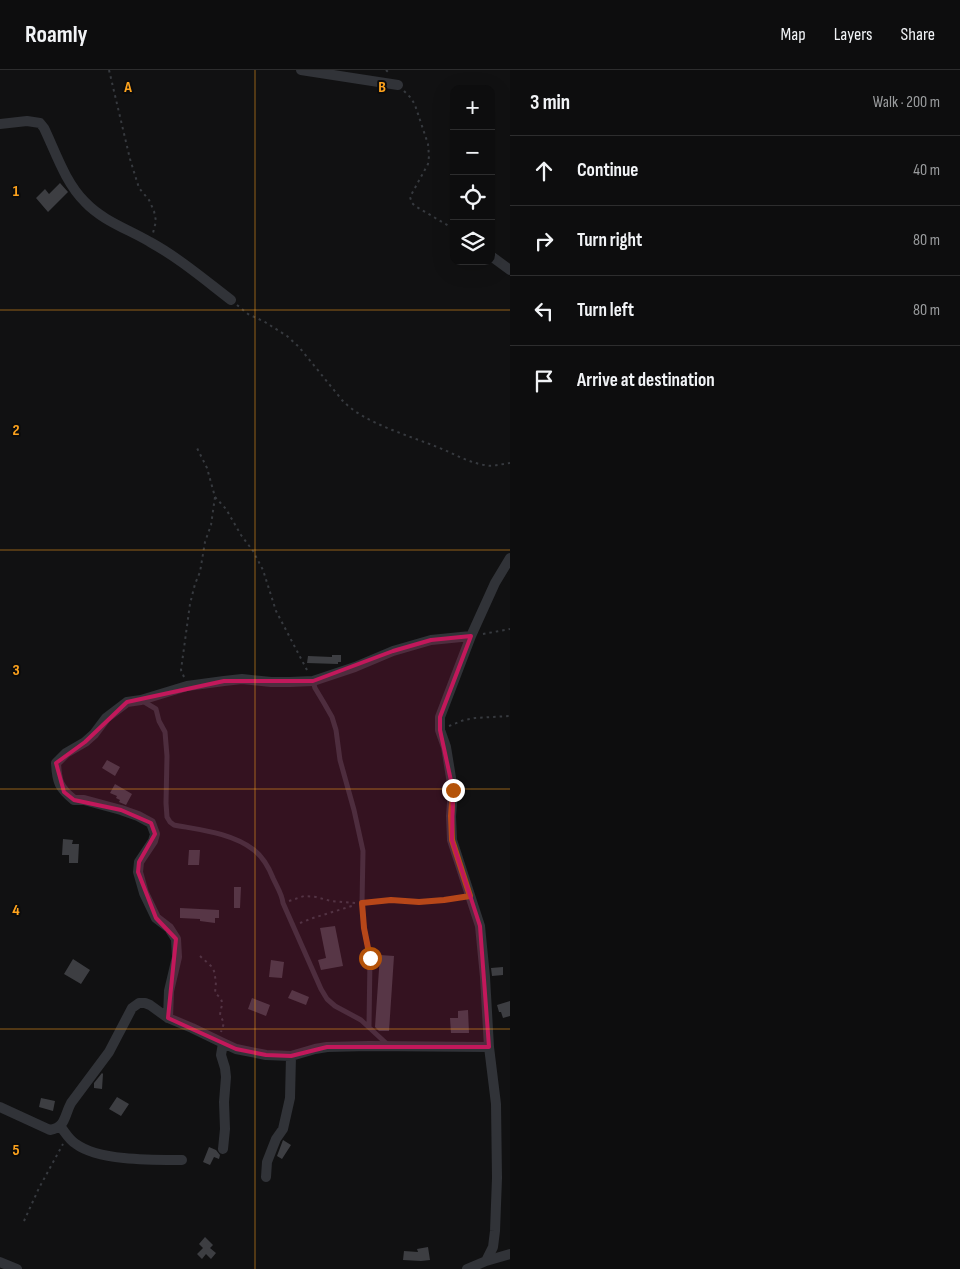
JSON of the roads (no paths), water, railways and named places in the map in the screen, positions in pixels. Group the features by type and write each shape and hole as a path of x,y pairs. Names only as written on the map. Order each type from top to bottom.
{"street":[{"path":"301,70 398,85"},
{"path":"0,124 27,121 40,123 71,186 85,203 109,221 151,242 195,271 231,300"},
{"path":"495,259 510,270"},
{"path":"486,1261 493,1247 495,1232 497,1178 496,1104 489,1047 480,926 452,840 453,790 446,747 440,730 440,717 471,636 495,583 510,558"},
{"path":"168,1018 168,991 177,957 176,939 170,928 156,918 148,903 138,872 139,862 153,841 155,834 151,823 121,810 84,800 74,800 64,792 56,777 56,763 66,753 85,742 94,734 106,718 127,702 141,700 187,686 242,679 271,682 313,681 355,667 393,651 431,640 471,636"},
{"path":"0,1107 50,1130 60,1126 64,1122 66,1112 71,1103 109,1052 132,1008 139,1003 150,1005 168,1018 221,1042 266,1056 291,1056 327,1047 489,1047"},
{"path":"221,1042 221,1055 226,1077 224,1102 226,1121 223,1149"},
{"path":"266,1177 267,1162 276,1139 283,1128 290,1098 291,1056"},
{"path":"60,1126 75,1144 81,1148 106,1156 182,1160"},
{"path":"467,1269 510,1254"},
{"path":"0,1262 17,1269"}],"lane":[{"path":"313,681 332,717 336,730 340,760 363,851 362,903 364,928 370,958 368,1026"},
{"path":"141,700 156,710 159,721 166,732 166,802 167,817 170,822 174,825 220,834 255,850 270,872 327,999 335,1006 361,1020 389,1046"}]}
